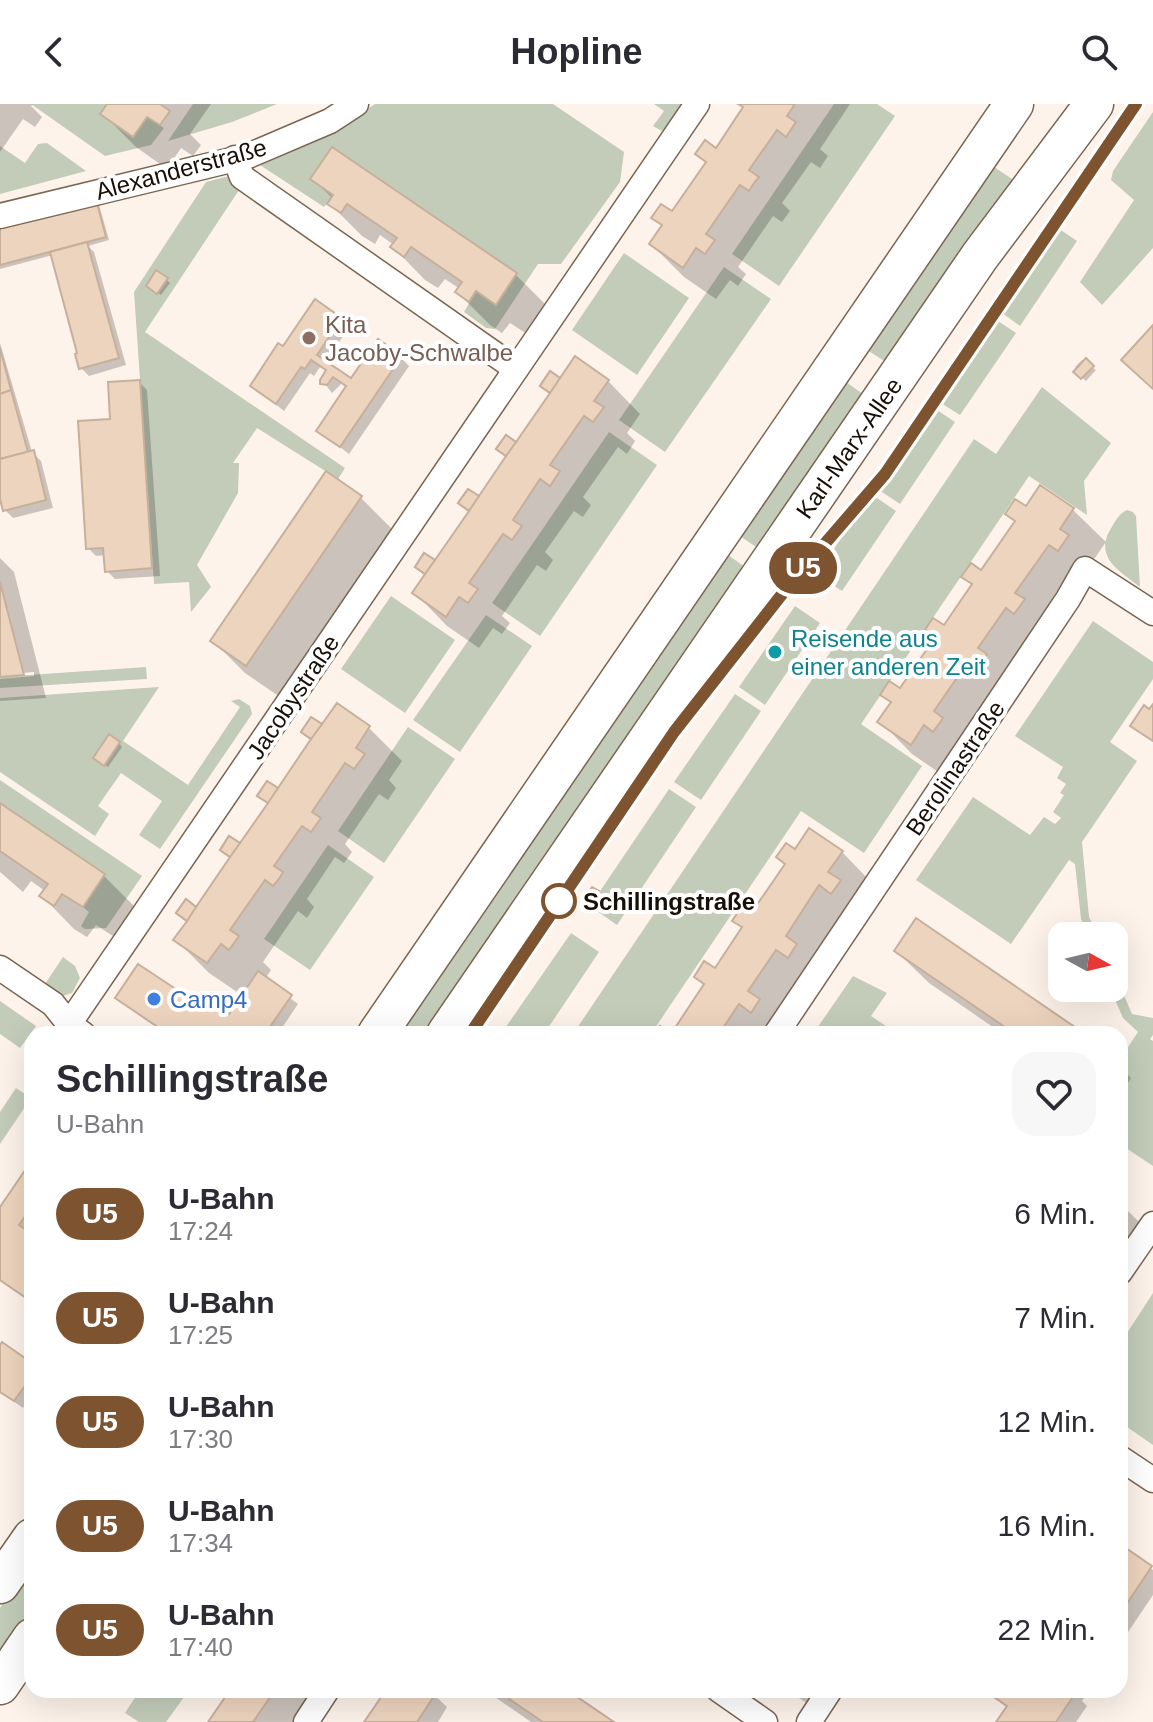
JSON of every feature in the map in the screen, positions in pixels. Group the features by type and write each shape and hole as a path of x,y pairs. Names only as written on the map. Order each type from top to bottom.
{"main road":[{"path":"382,1026 1014,104"},
{"name":"Karl-Marx-Allee","path":"451,1026 980,256 1094,104"},
{"path":"0,1584 24,1550"},
{"path":"0,1685 24,1650"}],"street":[{"name":"Alexanderstraße","path":"0,216 248,156 330,121 356,104"},
{"name":"Jacobystraße","path":"78,1026 516,369 697,104"},
{"path":"235,158 242,177 516,369"},
{"name":"Berolinastraße","path":"781,1026 1068,599 1085,569 1153,613"},
{"path":"0,968 53,1004 73,1026"},
{"path":"1128,1260 1153,1224"},
{"path":"1128,1463 1153,1480"},
{"path":"306,1722 322,1698"},
{"path":"730,1698 765,1722"},
{"path":"809,1722 825,1698"}],"green space":[{"path":"31,104 107,104 101,115 133,137 147,117 164,128 151,145 105,156"},
{"path":"193,104 277,104 232,122 168,141"},
{"path":"375,104 553,104 624,152 620,182 561,264 538,264 495,329 486,328 464,312 476,291 496,305 517,273 332,148 310,179 333,195 324,207 260,165 326,136"},
{"path":"654,104 683,104 662,131 653,126 664,111"},
{"path":"834,104 877,104 895,116 779,286 732,254"},
{"path":"1153,112 1153,248 1102,305 1080,282 1134,200 1111,180 1113,171"},
{"path":"47,143 86,171 0,194 0,146 25,163 38,144"},
{"path":"988,163 1015,181 889,364 864,348"},
{"path":"229,176 243,184 145,332 345,468 338,479 257,428 233,463 239,463 238,493 197,565 211,587 191,612 189,582 154,584 134,292 206,182"},
{"path":"1055,226 1077,241 1020,326 998,310"},
{"path":"624,253 689,298 637,375 572,330"},
{"path":"724,267 771,299 665,452 619,420"},
{"path":"992,317 1016,333 960,415 936,400"},
{"path":"842,379 867,397 762,551 737,534"},
{"path":"1042,387 1111,443 1084,481 1087,515 1029,476 861,724 922,766 864,853 801,811 656,1026 578,1026 974,439 996,454"},
{"path":"931,406 955,422 900,504 876,488"},
{"path":"609,432 657,465 540,636 492,603"},
{"path":"871,494 896,511 842,591 817,574"},
{"path":"1127,510 1136,516 1140,587 1118,570 1105,549 1110,530"},
{"path":"724,552 749,570 436,1026 397,1026"},
{"path":"391,596 455,640 405,713 341,669"},
{"path":"795,606 820,623 765,705 739,687"},
{"path":"486,615 532,646 460,752 413,720"},
{"path":"1093,621 1153,662 1153,679 1110,742 1137,761 1082,842 1091,922 1082,922 1081,919 1075,864 1069,860 1011,944 916,880 973,797 1030,835 1044,817 1055,824 1061,818 1053,812 1064,795 1060,793 1066,784 1057,778 1063,767 1015,736"},
{"path":"146,667 147,679 0,688 0,677"},
{"path":"159,687 123,741 188,785 240,707 231,701 239,699 250,706 252,714 160,849 139,835 162,801 121,773 98,806 109,814 95,836 0,772 0,698"},
{"path":"735,694 761,711 701,800 674,782"},
{"path":"408,727 455,759 384,863 338,831"},
{"path":"0,780 142,876 106,928 85,929 81,926 89,912 83,907 105,874 0,803"},
{"path":"669,789 696,807 617,925 590,906"},
{"path":"328,845 374,877 310,970 264,939"},
{"path":"571,933 599,952 549,1026 507,1026"},
{"path":"63,957 75,966 80,978 72,993 60,997 43,987"},
{"path":"853,976 887,993 871,1016 886,1026 819,1026"},
{"path":"0,1001 36,1026 24,1026 24,1042 20,1048 0,1034"},
{"path":"1116,1002 1127,1002 1132,1014 1153,1018 1153,1035 1150,1039 1153,1041 1153,1166 1128,1149 1128,1047 1138,1032 1123,1018"},
{"path":"16,1088 24,1093 24,1108 0,1144 0,1112"},
{"path":"1153,1293 1153,1445 1128,1428 1128,1332"},
{"path":"24,1573 24,1627 0,1662 0,1608"},
{"path":"135,1698 183,1698 166,1722 139,1722 125,1713"}],"building":[{"path":"107,104 160,104 170,111 160,125 147,117 133,137 100,114"},
{"path":"738,104 795,104 787,116 796,122 786,137 777,130 749,170 759,177 749,191 740,185 706,234 715,240 705,254 696,248 683,268 649,244 662,225 651,218 661,204 672,211 706,162 695,154 705,140 716,148 743,107"},
{"path":"332,147 517,273 496,305 476,291 469,302 455,292 462,282 411,247 404,257 390,247 397,238 347,204 341,213 327,204 333,195 310,179"},
{"path":"96,199 106,237 0,265 0,224"},
{"path":"87,242 119,358 79,369 50,252"},
{"path":"156,270 168,278 157,294 146,286"},
{"path":"315,299 342,318 317,355 351,378 378,339 402,356 340,447 316,431 346,386 333,377 327,385 320,384 326,370 311,360 305,369 301,367 276,404 250,386 278,343 283,346"},
{"path":"1153,325 1153,389 1121,360"},
{"path":"0,348 11,390 0,394"},
{"path":"575,356 609,380 594,401 604,407 593,422 584,416 550,465 560,471 550,486 540,479 513,520 522,526 512,540 503,534 469,583 478,589 468,603 459,597 446,617 412,593 425,574 415,567 424,553 435,560 469,511 458,503 468,489 479,496 506,456 496,449 506,435 516,442 550,393 540,386 550,371 560,378"},
{"path":"1086,358 1094,366 1081,379 1073,372"},
{"path":"550,371 560,378 550,393 540,386"},
{"path":"140,380 152,568 105,572 103,548 86,549 78,421 110,419 108,382"},
{"path":"11,390 28,452 0,459 0,394"},
{"path":"506,435 516,442 506,456 496,449"},
{"path":"34,450 46,500 3,511 0,459"},
{"path":"326,471 362,496 246,666 210,641"},
{"path":"1040,485 1074,508 1060,529 1069,535 1058,551 1049,545 1015,593 1025,599 1014,614 1006,608 978,648 987,654 977,668 968,662 934,711 943,718 933,732 924,725 911,745 877,722 891,702 880,695 889,681 900,688 934,639 924,632 928,625 933,618 944,625 972,584 961,577 971,563 981,570 1015,521 1005,514 1015,499 1026,506"},
{"path":"468,489 479,496 469,511 458,503"},
{"path":"424,553 435,560 425,574 415,567"},
{"path":"0,582 24,675 0,677"},
{"path":"337,703 370,726 356,748 365,754 354,769 345,763 312,812 321,818 311,832 302,826 274,866 283,872 279,879 273,886 265,880 230,930 239,936 229,950 221,944 207,963 173,940 187,921 176,913 186,899 196,907 230,857 220,850 229,836 240,843 268,803 257,796 267,781 278,788 311,739 301,732 311,717 322,724"},
{"path":"1153,704 1153,741 1130,726 1144,705 1149,709"},
{"path":"311,717 322,724 311,739 301,732"},
{"path":"109,734 120,742 104,766 93,758"},
{"path":"267,781 278,788 268,803 257,796"},
{"path":"0,803 105,874 83,907 62,894 54,906 39,896 48,884 0,851"},
{"path":"809,828 843,851 828,872 841,880 831,894 819,885 786,936 797,944 788,958 776,950 748,991 760,999 751,1013 739,1004 724,1026 676,1026 704,984 694,977 704,961 715,968 742,927 732,921 742,906 752,912 785,864 776,857 786,843 795,849"},
{"path":"229,836 240,843 230,857 220,850"},
{"path":"592,887 599,891 594,900 587,895"},
{"path":"186,899 196,907 187,921 176,913"},
{"path":"916,918 1073,1026 1003,1026 894,951"},
{"name":"Camp4","path":"138,964 209,1011 214,1004 229,1014 258,971 292,995 271,1026 156,1026 115,998"},
{"path":"24,1172 24,1218 19,1225 24,1228 24,1296 0,1280 0,1207"},
{"path":"2,1342 24,1357 24,1387 14,1401 0,1392"},
{"path":"1128,1550 1152,1566 1128,1602"},
{"path":"224,1698 270,1698 253,1722 208,1722"},
{"path":"380,1698 433,1698 417,1722 364,1722"},
{"path":"508,1698 579,1698 614,1722 543,1722"},
{"path":"996,1698 1072,1698 1056,1722 996,1722 1007,1706"}],"metro line":[{"name":"U5","path":"475,1026 674,732 821,546 885,474 1136,104"}],"place":[{"name":"Kita Jacoby-Schwalbe","path":"309,338"},
{"name":"Reisende aus einer anderen Zeit","path":"775,652"},
{"name":"Schillingstraße","path":"559,901"},
{"name":"Camp4","path":"154,999"}]}
